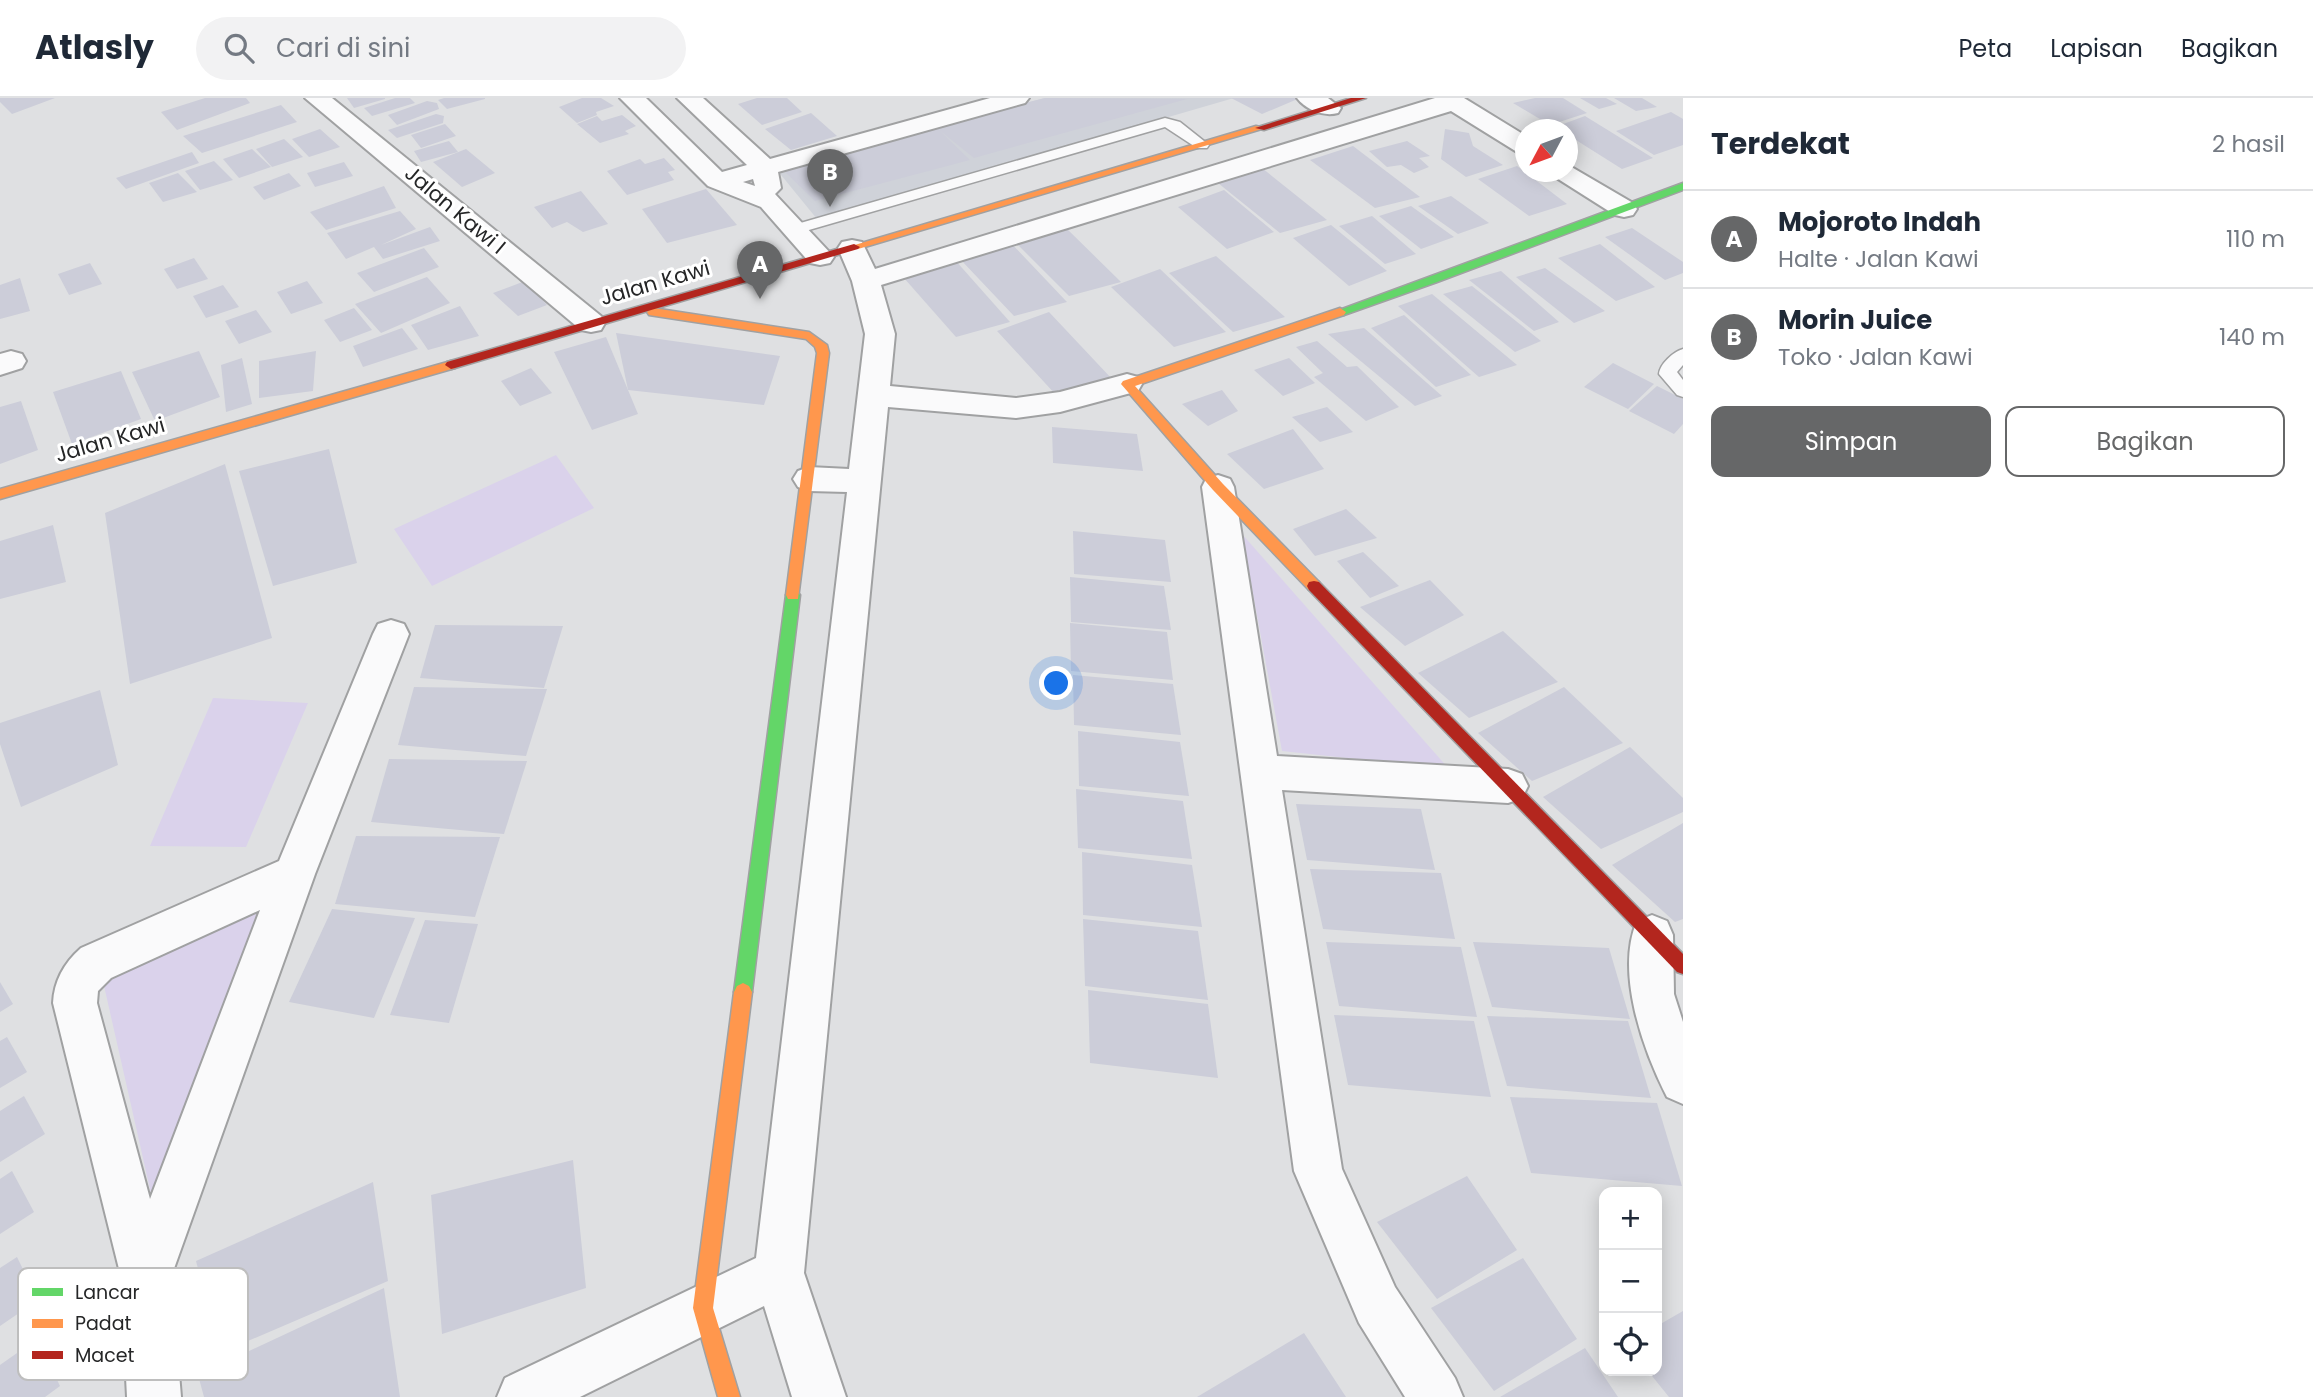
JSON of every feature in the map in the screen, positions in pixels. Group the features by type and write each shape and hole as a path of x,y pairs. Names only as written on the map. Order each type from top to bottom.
{"street":[{"name":"Jalan Kawi I","path":"317,98 591,323"},
{"path":"632,98 717,181 770,201 796,229 846,262 880,334 779,1273 818,1397"},
{"path":"689,98 764,167 770,201"},
{"path":"717,181 1017,98"},
{"name":"Jalan Kawi","path":"0,494 591,323 846,262 1202,145 1319,103 1362,98"},
{"path":"846,262 1450,100 1515,141"},
{"path":"1578,181 1624,209"},
{"path":"873,395 1016,408 1060,402 1127,384 1433,280 1683,186"},
{"path":"641,310 809,336 821,345 823,353 703,1308 729,1397"},
{"path":"1127,384 1218,487 1683,966"},
{"path":"809,479 864,481"},
{"path":"1218,487 1318,1171 1377,1305 1436,1397"},
{"path":"149,1268 294,874 391,634"},
{"path":"1260,772 1508,786"},
{"path":"144,1268 75,1003 75,986 81,975 96,963 294,874"},
{"path":"1652,935 1652,994 1674,1064 1683,1081"},
{"path":"524,1397 779,1273"}],"lane":[{"path":"796,229 1165,122 1175,125 1202,145"},
{"path":"1683,355 1668,374 1683,391"}],"shaded area":[{"path":"1045,98 1234,98 817,219 777,170"},
{"path":"556,455 594,508 432,586 394,529"},
{"path":"1242,534 1449,769 1282,751"},
{"path":"213,698 308,703 246,847 150,846"},
{"path":"266,901 155,1211 102,977"}],"building":[{"path":"0,98 55,98 12,114 0,102"},
{"path":"205,98 246,98 250,103 177,130 161,112"},
{"path":"347,98 385,98 385,99 354,108"},
{"path":"395,98 410,98 415,103 372,116 364,108"},
{"path":"582,98 601,98 614,106 577,123 559,107"},
{"path":"757,98 787,98 802,112 762,125 738,104"},
{"path":"1045,98 1187,99 974,158 939,130 970,160 815,201 784,171 934,126"},
{"path":"1231,98 1300,98 1262,114"},
{"path":"1535,98 1563,98 1587,113 1568,119 1540,119 1513,103"},
{"path":"1580,98 1606,98 1617,104 1599,109"},
{"path":"1614,98 1642,98 1657,107 1636,111"},
{"path":"485,99 447,109 438,100"},
{"path":"427,101 437,103 439,109 397,125 388,115"},
{"path":"281,105 297,122 202,153 183,136"},
{"path":"1671,112 1683,119 1683,145 1654,155 1616,131"},
{"path":"811,113 837,136 791,150 765,129"},
{"path":"436,114 444,116 443,123 397,138 388,130"},
{"path":"622,115 636,126 625,131 629,134 600,143 577,124 597,116 602,121"},
{"path":"1585,116 1653,158 1622,169 1578,141 1577,119"},
{"path":"445,124 456,136 421,148 411,135"},
{"path":"320,129 340,147 309,157 292,139"},
{"path":"1445,129 1469,133 1473,146 1503,165 1466,177 1441,159"},
{"path":"284,139 303,157 272,167 256,149"},
{"path":"449,141 458,152 421,162 414,151"},
{"path":"1407,141 1430,156 1419,158 1429,167 1414,173 1401,165 1387,167 1369,151"},
{"path":"1353,146 1420,197 1375,208 1310,160"},
{"path":"252,149 271,167 239,178 223,159"},
{"path":"466,149 495,173 462,187 433,162"},
{"path":"192,152 199,163 126,189 116,178"},
{"path":"664,158 675,170 668,172 674,180 627,195 607,171 640,159 645,164"},
{"path":"214,161 233,180 200,190 185,171"},
{"path":"344,162 353,176 315,187 307,173"},
{"path":"1515,167 1515,182 1538,182 1567,204 1529,216 1478,179"},
{"path":"1262,168 1327,220 1280,233 1218,183"},
{"path":"178,173 197,192 163,202 149,183"},
{"path":"289,173 301,186 264,200 253,187"},
{"path":"384,186 396,208 326,230 310,212"},
{"path":"706,189 737,225 667,243 642,209"},
{"path":"1224,190 1274,232 1227,249 1178,207"},
{"path":"581,191 608,224 583,232 567,222 552,228 534,207"},
{"path":"1451,196 1489,223 1458,234 1418,206"},
{"path":"1411,206 1454,237 1421,249 1379,216"},
{"path":"400,211 416,229 381,245 430,227 440,241 383,259 374,247 346,259 327,233"},
{"path":"1372,216 1416,254 1385,264 1339,226"},
{"path":"1062,224 1121,282 1069,296 1013,240"},
{"path":"1331,225 1387,271 1349,286 1293,238"},
{"path":"1632,228 1683,262 1683,273 1665,280 1605,237"},
{"path":"1010,242 1067,302 1014,316 960,259"},
{"path":"1600,244 1655,287 1616,301 1558,258"},
{"path":"424,248 439,267 374,292 357,273"},
{"path":"1216,256 1285,317 1233,332 1169,273"},
{"path":"194,258 208,279 177,289 164,269"},
{"path":"955,260 1010,322 956,337 904,278"},
{"path":"90,263 102,284 69,295 58,274"},
{"path":"1545,268 1605,311 1574,323 1516,277"},
{"path":"1160,269 1226,332 1174,347 1111,287"},
{"path":"1501,271 1559,322 1534,331 1469,280"},
{"path":"427,277 450,303 381,333 355,304"},
{"path":"20,278 30,311 0,319 0,285"},
{"path":"307,281 323,303 291,314 277,292"},
{"path":"525,281 547,305 518,316 493,293"},
{"path":"223,285 239,307 206,318 193,296"},
{"path":"1472,286 1541,341 1515,352 1443,294"},
{"path":"1432,294 1517,365 1479,377 1398,306"},
{"path":"460,306 479,336 428,350 411,325"},
{"path":"354,308 372,330 340,342 324,320"},
{"path":"256,310 272,332 239,344 225,321"},
{"path":"1049,312 1112,379 1056,395 997,331"},
{"path":"1404,315 1471,375 1436,387 1371,328"},
{"path":"402,328 418,349 363,367 353,346"},
{"path":"1364,328 1442,396 1415,406 1328,334"},
{"path":"616,333 780,356 764,405 628,390"},
{"path":"606,337 638,414 592,430 554,352"},
{"path":"1317,341 1347,367 1357,366 1399,407 1366,421 1314,377 1323,373 1296,347"},
{"path":"199,351 220,397 155,421 132,372"},
{"path":"316,351 313,391 259,398 259,361"},
{"path":"242,358 252,404 226,412 221,365"},
{"path":"1289,358 1315,383 1283,396 1254,370"},
{"path":"1613,363 1654,384 1628,409 1584,387"},
{"path":"531,368 552,393 520,406 501,381"},
{"path":"121,371 141,419 72,444 53,392"},
{"path":"1657,386 1683,399 1683,424 1674,434 1629,411"},
{"path":"1222,390 1238,411 1208,426 1182,404"},
{"path":"21,401 38,450 0,464 0,407"},
{"path":"1327,407 1353,432 1320,442 1292,417"},
{"path":"1052,427 1137,434 1143,471 1053,463"},
{"path":"1293,429 1324,469 1264,489 1227,454"},
{"path":"329,449 357,563 273,586 239,471"},
{"path":"225,464 272,638 130,684 105,513"},
{"path":"1346,509 1377,538 1315,556 1293,529"},
{"path":"53,525 66,582 0,599 0,541"},
{"path":"1073,531 1165,540 1171,582 1074,574"},
{"path":"1363,552 1399,586 1370,598 1337,561"},
{"path":"1070,577 1164,586 1171,630 1071,622"},
{"path":"1430,580 1464,615 1405,646 1360,607"},
{"path":"1070,623 1167,632 1173,680 1071,671"},
{"path":"435,625 563,626 544,688 420,678"},
{"path":"1503,631 1558,682 1469,718 1418,673"},
{"path":"1073,675 1173,684 1181,735 1074,725"},
{"path":"414,687 547,689 526,756 398,745"},
{"path":"1564,687 1623,743 1532,781 1478,733"},
{"path":"100,690 118,765 21,807 0,744 0,723"},
{"path":"1078,731 1180,742 1189,796 1079,786"},
{"path":"1630,747 1683,798 1683,812 1601,849 1543,797"},
{"path":"389,759 527,761 504,834 371,822"},
{"path":"1076,789 1183,801 1192,859 1078,848"},
{"path":"1296,804 1421,809 1435,870 1307,860"},
{"path":"1683,823 1683,919 1675,922 1612,865"},
{"path":"356,836 500,837 475,917 335,904"},
{"path":"1082,852 1192,865 1202,927 1083,915"},
{"path":"1310,869 1441,873 1455,939 1323,929"},
{"path":"332,909 415,918 374,1018 289,1002"},
{"path":"1083,919 1198,931 1208,1000 1085,986"},
{"path":"425,920 478,924 449,1023 390,1015"},
{"path":"1326,942 1461,947 1477,1017 1339,1006"},
{"path":"1473,942 1609,948 1630,1019 1492,1007"},
{"path":"0,982 13,1004 0,1012"},
{"path":"1088,990 1208,1004 1218,1078 1090,1063"},
{"path":"1334,1015 1474,1021 1491,1097 1348,1085"},
{"path":"1487,1016 1628,1021 1651,1098 1507,1086"},
{"path":"7,1037 27,1072 0,1088 0,1041"},
{"path":"24,1096 45,1134 0,1162 0,1111"},
{"path":"1510,1097 1657,1103 1682,1186 1531,1173"},
{"path":"573,1160 586,1288 442,1334 431,1195"},
{"path":"12,1171 34,1212 0,1234 0,1179"},
{"path":"1467,1176 1517,1250 1437,1299 1377,1222"},
{"path":"373,1182 388,1281 248,1341 248,1268 198,1268 196,1261"},
{"path":"17,1257 22,1268 18,1268 18,1314 0,1326 0,1268"},
{"path":"1523,1258 1577,1339 1494,1391 1431,1308"},
{"path":"384,1288 400,1397 204,1397 199,1380 248,1380 248,1352"},
{"path":"1683,1311 1683,1397 1669,1397 1652,1376 1662,1376 1662,1323"},
{"path":"1304,1333 1346,1397 1197,1397"},
{"path":"1585,1348 1599,1369 1599,1376 1604,1376 1618,1397 1500,1397"},
{"path":"18,1352 18,1380 57,1380 60,1386 45,1397 0,1397 0,1365"}],"traffic: fast":[{"path":"1340,312 1683,186"},
{"path":"743,992 793,595"}],"traffic: slow":[{"path":"854,247 1260,128"},
{"path":"653,312 809,336 821,345 823,353 793,595"},
{"path":"1314,586 1218,487 1127,384 1340,312"},
{"path":"0,494 451,365"},
{"path":"729,1397 703,1308 743,992"}],"traffic: jam":[{"path":"1260,128 1361,98"},
{"path":"451,365 854,247"},
{"path":"1314,586 1683,966"}],"place":[{"name":"Morin Juice","path":"830,207"},
{"name":"Mojoroto Indah","path":"760,299"}]}
